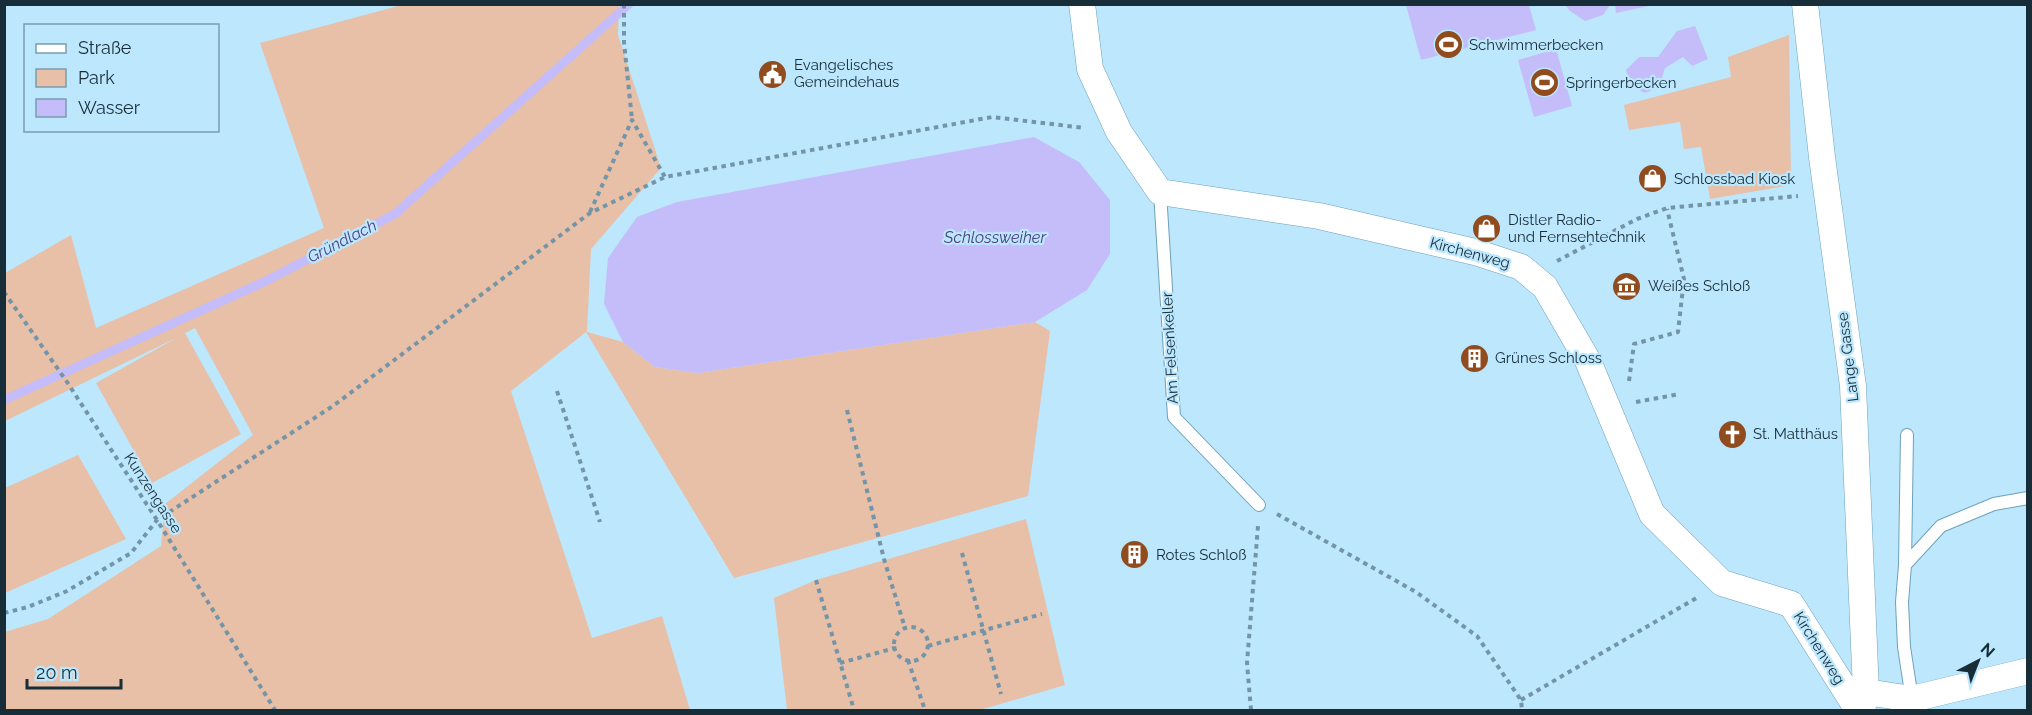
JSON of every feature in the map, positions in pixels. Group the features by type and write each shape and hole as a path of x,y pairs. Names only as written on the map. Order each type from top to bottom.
{"street":[{"path":"1082,4 1090,69 1119,132 1160,192"},
{"name":"Lange Gasse","path":"1805,4 1822,157 1853,386 1862,704"},
{"name":"Kirchenweg","path":"1160,192 1319,216 1475,252 1521,267 1545,286 1588,361 1652,514 1722,583 1791,604 1862,704"},
{"path":"1862,704 1912,699 2028,671"}],"lane":[{"name":"Am Felsenkeller","path":"1160,192 1174,417 1259,505"},
{"path":"1907,435 1905,565 1902,602 1904,647 1912,699"},
{"path":"1905,565 1941,526 1994,504 2028,498"}],"path":[{"path":"624,4 624,42 632,120 665,177"},
{"path":"4,613 28,607 67,591 131,553 157,520 333,406 590,213 665,177 992,117 1119,132"},
{"path":"590,213 632,120"},
{"path":"1566,256 1637,219 1667,208 1799,196"},
{"path":"1628,387 1634,344 1678,332 1684,279 1667,208"},
{"name":"Kunzengasse","path":"4,292 30,332 53,361 157,520 275,711"},
{"path":"557,391 600,522"},
{"path":"1638,402 1680,394"},
{"path":"847,410 904,628"},
{"path":"1251,711 1247,663 1259,505 1416,592 1477,636 1521,700 1522,711"},
{"path":"962,553 1001,694"},
{"path":"816,580 854,711"},
{"path":"1521,700 1722,583"},
{"path":"928,646 1042,614"},
{"path":"916,627 928,640 923,656 914,661 898,654 895,648 896,636 904,628 916,627"},
{"path":"840,663 895,648"},
{"path":"908,660 925,711"}],"green space":[{"path":"402,5 619,5 618,35 661,168 591,249 587,332 623,342 655,367 698,373 1035,322 1050,331 1028,496 734,578 586,332 511,391 592,638 662,616 690,710 5,710 5,632 48,619 161,546 165,504 253,435 195,328 185,333 241,434 152,483 96,383 178,337 5,421 5,273 71,235 96,328 324,228 260,43"},
{"path":"1789,35 1791,185 1710,199 1701,147 1684,149 1680,122 1629,130 1624,105 1731,77 1728,57"},
{"path":"78,455 126,539 5,593 5,488"},
{"path":"1026,519 1065,685 980,710 787,710 774,598 816,580"}],"water":[{"path":"1615,4 1653,4 1653,5 1616,13"},
{"name":"Schwimmerbecken","path":"1406,5 1529,5 1536,30 1421,60"},
{"path":"1565,5 1610,5 1603,15 1585,21"},
{"path":"1695,26 1708,59 1692,66 1683,57 1665,68 1659,87 1645,93 1631,86 1626,70 1639,57 1658,57 1677,31"},
{"name":"Springerbecken","path":"1556,49 1572,106 1534,117 1518,60"},
{"name":"Schlossweiher","path":"1034,137 1079,162 1110,200 1110,254 1087,290 1035,322 698,373 655,367 623,342 604,304 608,258 637,217 677,202"}],"waterway":[{"name":"Gründlach","path":"4,400 266,281 395,214 629,4"}],"place":[{"name":"Schwimmerbecken","path":"1448,45"},
{"name":"Evangelisches Gemeindehaus","path":"773,74"},
{"name":"Springerbecken","path":"1545,83"},
{"name":"Schlossbad Kiosk","path":"1653,179"},
{"name":"Distler Radio- und Fernsehtechnik","path":"1487,229"},
{"name":"Weißes Schloß","path":"1627,286"},
{"name":"Grünes Schloss","path":"1474,358"},
{"name":"St. Matthäus","path":"1732,434"},
{"name":"Rotes Schloß","path":"1135,555"}]}
